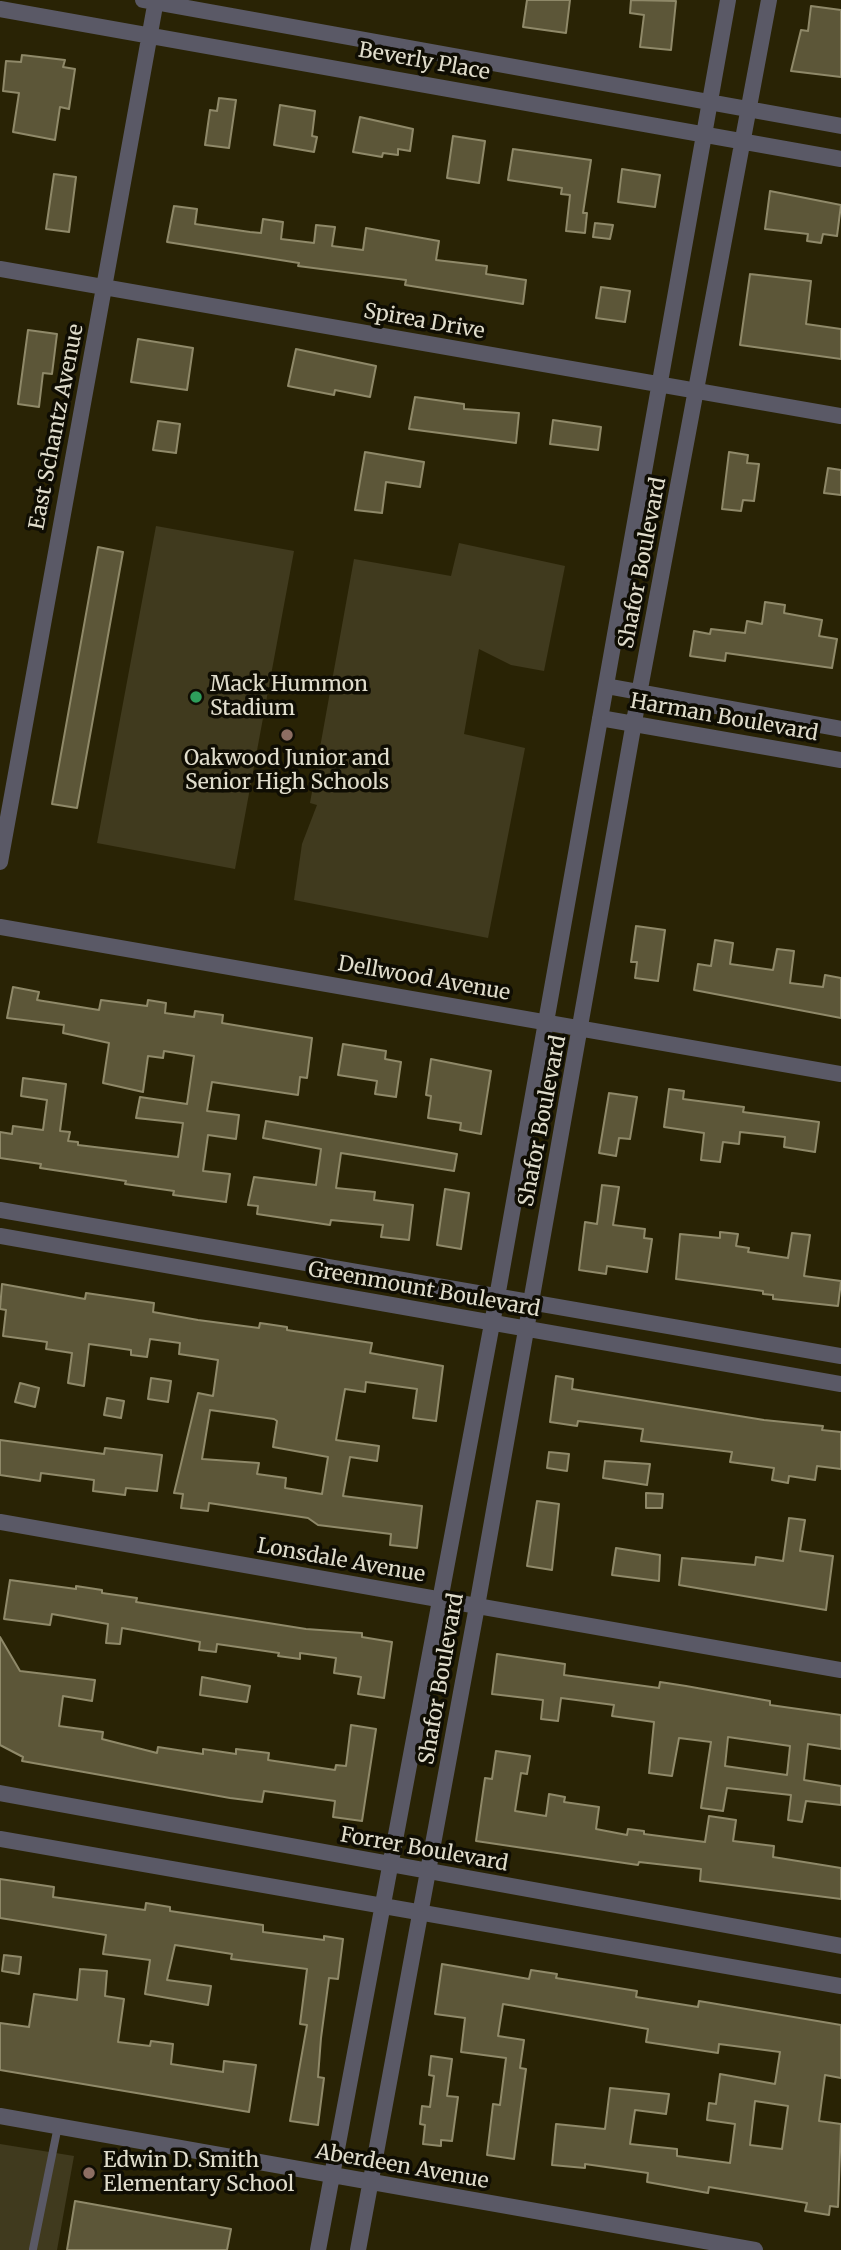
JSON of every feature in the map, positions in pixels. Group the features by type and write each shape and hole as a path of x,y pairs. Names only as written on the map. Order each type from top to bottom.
{"street":[{"name":"Shafor Boulevard","path":"318,2250 497,1297 728,0"},
{"name":"Shafor Boulevard","path":"358,2250 477,1606 639,694 769,0"},
{"name":"Beverly Place","path":"151,1 841,126"},
{"name":"East Schantz Avenue","path":"0,862 150,35 151,1"},
{"name":"Beverly Place","path":"0,9 841,159"},
{"name":"Spirea Drive","path":"0,269 841,416"},
{"name":"Harman Boulevard","path":"606,686 841,729"},
{"name":"Harman Boulevard","path":"600,718 841,760"},
{"name":"Dellwood Avenue","path":"0,927 841,1074"},
{"name":"Greenmount Boulevard","path":"0,1210 841,1356"},
{"name":"Greenmount Boulevard","path":"0,1236 841,1384"},
{"name":"Lonsdale Avenue","path":"0,1522 841,1670"},
{"name":"Forrer Boulevard","path":"0,1793 841,1946"},
{"path":"0,1839 841,1986"},
{"name":"Aberdeen Avenue","path":"0,2116 755,2250"}],"lane":[{"path":"33,2249 58,2126"}],"shaded area":[{"name":"Mack Hummon Stadium","path":"156,526 294,551 235,869 97,843"},
{"path":"459,543 565,566 544,671 511,665 479,649 464,734 525,748 488,938 294,900 302,844 317,805 310,803 354,559 451,576"},
{"path":"0,2144 74,2156 57,2250 0,2250"}],"building":[{"path":"527,0 570,0 566,33 523,27"},
{"path":"631,0 676,1 671,50 640,47 644,15 630,13"},
{"path":"811,6 841,10 841,77 791,71 801,30 808,31"},
{"path":"22,55 65,60 63,67 75,69 69,109 60,107 55,140 13,132 19,93 3,91 6,61 21,62"},
{"path":"219,98 236,100 229,148 205,145 210,110 217,111"},
{"path":"280,105 315,111 312,136 317,137 314,152 274,145"},
{"path":"360,117 413,129 410,151 398,149 398,155 383,153 382,157 353,152"},
{"path":"453,136 485,141 479,183 447,178"},
{"path":"513,149 591,160 583,213 587,213 585,233 566,231 570,195 561,194 562,188 508,180"},
{"path":"622,169 660,175 655,207 618,202"},
{"path":"54,174 76,177 69,232 46,229"},
{"path":"770,191 841,205 837,236 823,234 821,243 807,241 808,234 765,229"},
{"path":"174,206 197,209 195,224 261,233 263,219 283,222 281,239 314,243 316,225 335,227 332,246 363,250 366,228 439,241 436,260 487,266 486,274 526,280 523,304 405,285 406,280 298,266 299,263 167,242"},
{"path":"595,223 613,225 610,239 593,237"},
{"path":"750,274 811,281 806,324 841,329 841,359 740,345"},
{"path":"601,287 630,291 625,322 596,318"},
{"path":"28,330 57,334 52,374 43,373 39,407 18,404"},
{"path":"138,339 193,348 187,390 131,382"},
{"path":"296,349 376,366 370,397 335,390 334,395 288,386"},
{"path":"415,397 464,404 464,409 519,413 516,443 409,429"},
{"path":"553,420 601,427 598,450 550,444"},
{"path":"158,421 180,424 176,453 153,450"},
{"path":"365,452 424,462 420,487 386,482 382,513 355,510"},
{"path":"729,452 748,455 747,463 759,464 754,501 743,500 741,511 722,509"},
{"path":"828,468 841,470 841,495 824,493"},
{"path":"98,547 123,552 77,808 52,804"},
{"path":"765,602 785,605 784,613 822,620 819,636 837,639 832,668 726,653 725,661 690,656 694,631 710,634 711,629 745,633 747,621 762,624"},
{"path":"636,926 665,930 658,981 635,978 637,962 631,962"},
{"path":"715,940 733,943 730,964 773,970 777,949 794,951 790,983 823,987 825,975 841,978 841,1018 694,990 698,964 711,966"},
{"path":"13,987 39,992 37,1000 99,1010 101,1000 147,1006 148,1000 166,1003 165,1013 194,1017 195,1011 223,1015 222,1023 312,1038 307,1078 300,1077 298,1095 212,1082 207,1111 239,1115 236,1139 208,1135 203,1171 230,1174 226,1202 173,1195 174,1191 40,1168 41,1164 0,1158 0,1132 12,1134 13,1126 43,1130 47,1100 21,1096 23,1078 66,1084 60,1131 70,1132 68,1141 78,1142 78,1145 178,1157 183,1123 136,1118 140,1097 187,1104 194,1056 164,1051 163,1058 148,1056 143,1092 103,1083 109,1043 63,1033 64,1025 7,1018"},
{"path":"343,1044 386,1051 385,1059 401,1062 396,1097 375,1094 377,1081 338,1075"},
{"path":"431,1059 491,1071 481,1134 460,1130 461,1123 428,1118 431,1096 426,1095"},
{"path":"669,1089 684,1091 683,1099 744,1107 743,1112 819,1122 815,1152 784,1147 785,1137 740,1132 739,1144 723,1142 720,1162 701,1160 704,1133 664,1127"},
{"path":"609,1093 637,1097 630,1139 619,1138 616,1156 599,1153"},
{"path":"266,1121 457,1154 454,1171 341,1153 336,1188 375,1192 374,1200 413,1205 409,1240 381,1237 383,1225 331,1220 330,1225 257,1214 258,1206 248,1205 254,1177 316,1185 321,1149 263,1138"},
{"path":"602,1185 619,1187 613,1225 645,1229 644,1238 652,1239 647,1272 607,1266 606,1274 579,1270 585,1222 597,1224"},
{"path":"445,1189 469,1193 461,1249 437,1245"},
{"path":"720,1232 738,1234 736,1246 749,1248 748,1252 788,1258 792,1233 810,1235 804,1276 841,1281 838,1306 773,1299 773,1295 763,1294 763,1291 676,1279 680,1234 720,1238"},
{"path":"2,1284 85,1299 86,1293 154,1303 153,1312 198,1320 259,1328 260,1323 287,1327 287,1330 372,1343 370,1353 443,1366 436,1421 413,1418 417,1389 366,1382 365,1392 345,1389 336,1440 379,1446 377,1461 350,1457 343,1496 422,1506 417,1548 390,1545 391,1534 318,1525 308,1518 209,1503 208,1511 181,1508 183,1494 174,1493 198,1393 213,1396 218,1360 179,1354 180,1343 150,1339 147,1357 131,1355 131,1350 89,1344 84,1386 68,1383 72,1353 46,1349 47,1342 3,1336 6,1310 0,1309","holes":["210,1410 277,1421 273,1447 328,1457 322,1494 285,1488 286,1478 257,1474 259,1463 202,1459"]},
{"path":"556,1376 573,1379 572,1389 764,1420 823,1426 822,1430 841,1432 841,1469 817,1466 815,1480 789,1476 788,1483 772,1480 774,1468 730,1462 732,1452 641,1441 643,1429 578,1421 577,1426 550,1422"},
{"path":"151,1378 171,1381 168,1402 148,1399"},
{"path":"20,1383 39,1388 35,1407 15,1402"},
{"path":"107,1398 124,1401 121,1418 104,1415"},
{"path":"0,1440 104,1454 105,1448 162,1455 157,1491 126,1488 125,1495 93,1491 94,1480 41,1473 40,1481 0,1475"},
{"path":"549,1452 569,1454 567,1471 547,1468"},
{"path":"605,1461 650,1464 647,1485 603,1478"},
{"path":"646,1493 663,1494 662,1508 646,1508"},
{"path":"537,1501 559,1504 552,1570 527,1566"},
{"path":"789,1518 805,1520 800,1551 833,1556 826,1610 679,1585 682,1558 755,1565 756,1557 783,1561"},
{"path":"616,1548 660,1555 659,1581 612,1575"},
{"path":"10,1580 102,1590 102,1593 137,1598 136,1602 306,1629 362,1633 362,1637 392,1642 384,1698 358,1694 361,1677 334,1673 336,1658 300,1653 300,1659 278,1656 279,1653 217,1644 216,1652 199,1650 200,1642 122,1628 120,1644 106,1643 108,1624 52,1614 50,1625 4,1619"},
{"path":"0,1637 20,1671 95,1680 92,1701 63,1696 59,1726 103,1732 102,1739 157,1753 158,1747 203,1754 203,1749 236,1754 236,1749 269,1753 268,1760 335,1770 336,1765 346,1766 351,1725 376,1729 362,1821 333,1817 335,1801 264,1791 262,1802 230,1798 22,1761 23,1757 0,1745"},
{"path":"497,1654 565,1664 564,1675 659,1688 660,1682 770,1701 770,1705 841,1715 841,1749 808,1744 804,1780 841,1786 841,1805 806,1801 802,1822 788,1820 791,1795 727,1788 723,1811 701,1808 711,1742 679,1738 672,1776 649,1773 654,1722 612,1716 614,1705 561,1698 558,1721 541,1719 543,1700 492,1694","holes":["728,1737 790,1746 787,1775 725,1766"]},
{"path":"202,1677 250,1686 247,1702 200,1695"},
{"path":"496,1751 530,1756 527,1774 521,1773 515,1811 546,1816 549,1794 565,1797 564,1802 599,1807 596,1829 627,1835 628,1829 644,1831 644,1834 705,1842 709,1816 736,1820 733,1841 774,1846 773,1857 841,1868 841,1899 700,1881 701,1869 639,1862 638,1865 476,1841 485,1778 492,1779"},
{"path":"0,1879 54,1887 53,1897 145,1910 146,1903 170,1907 170,1911 263,1925 263,1932 324,1940 324,1936 343,1939 338,1979 329,1978 318,2077 324,2078 318,2125 290,2121 307,2025 300,2024 307,1969 231,1959 232,1954 175,1945 167,1980 211,1986 208,2005 145,1994 150,1960 103,1954 106,1935 0,1918"},
{"path":"4,1955 21,1957 19,1974 2,1971"},
{"path":"442,1964 529,1979 531,1970 557,1974 556,1978 637,1991 636,1997 698,2007 699,2001 841,2025 841,2078 825,2075 819,2121 841,2124 838,2207 830,2206 829,2215 805,2211 807,2203 709,2187 708,2193 647,2182 648,2173 585,2164 585,2168 552,2165 556,2124 605,2129 610,2088 669,2094 666,2114 635,2110 630,2144 677,2149 677,2156 730,2163 735,2124 707,2120 709,2103 716,2104 720,2074 775,2084 780,2052 719,2044 718,2053 646,2042 648,2029 503,2004 498,2036 524,2040 520,2068 526,2069 514,2159 487,2155 493,2104 500,2105 506,2058 461,2052 465,2018 435,2014","holes":["755,2101 788,2106 782,2149 750,2145"]},
{"path":"80,1969 107,1971 105,1996 124,1999 118,2042 150,2046 151,2041 173,2044 171,2064 223,2072 224,2061 256,2065 249,2112 0,2070 0,2023 29,2027 34,1994 77,2000"},
{"path":"431,2056 452,2059 447,2096 458,2097 452,2141 441,2140 441,2146 423,2144 425,2125 420,2124 422,2106 430,2107 434,2076 429,2075"},
{"path":"75,2201 231,2229 227,2250 67,2250"}],"place":[{"name":"Mack Hummon Stadium","path":"196,697"},
{"name":"Oakwood Junior and Senior High Schools","path":"287,735"},
{"name":"Edwin D. Smith Elementary School","path":"89,2173"}]}
